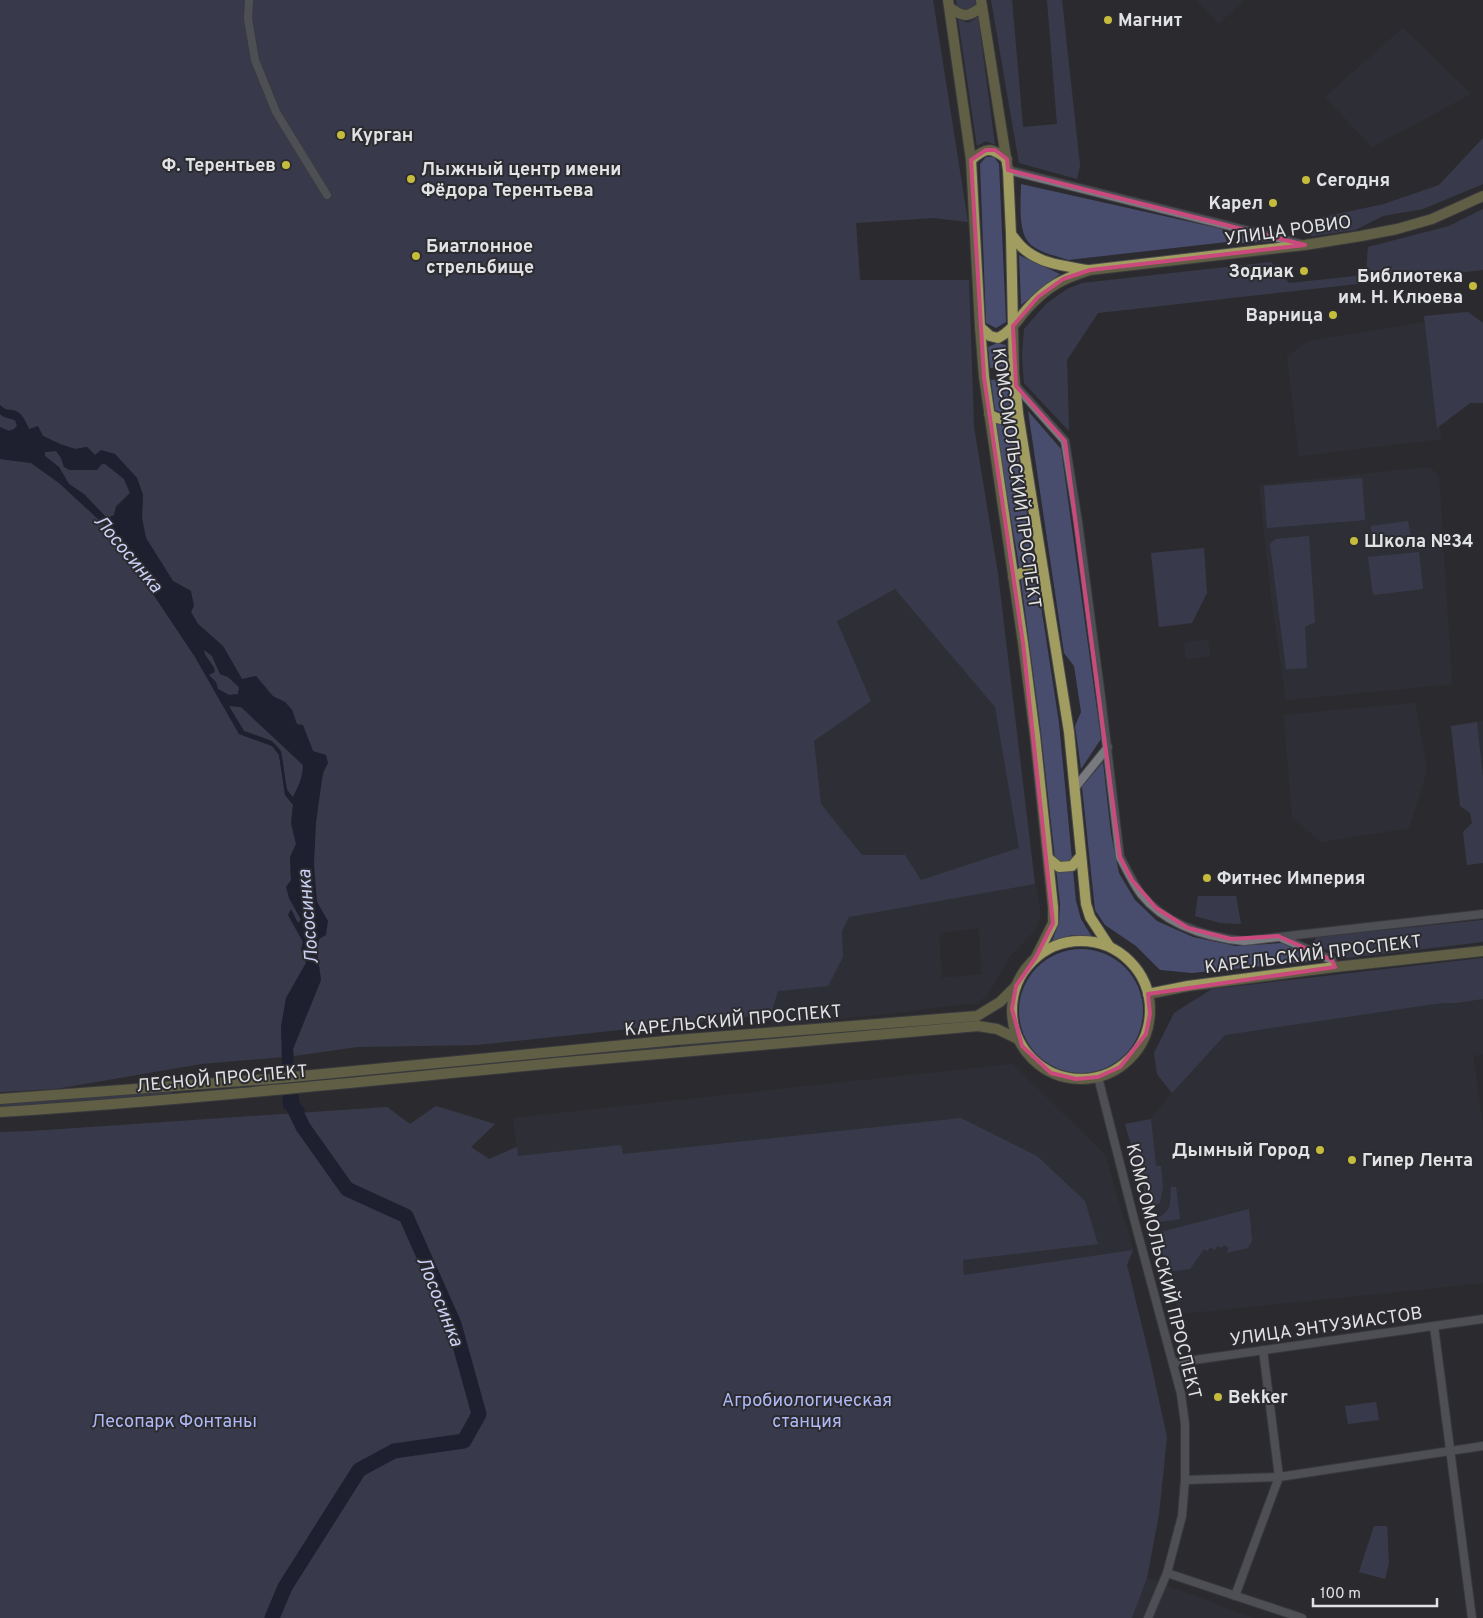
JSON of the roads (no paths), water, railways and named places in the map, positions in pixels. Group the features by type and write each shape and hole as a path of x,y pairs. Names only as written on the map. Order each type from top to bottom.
{"main road":[{"path":"949,4 962,16 969,16 982,3"},
{"name":"КОМСОМОЛЬСКИЙ ПРОСПЕКТ","path":"982,3 1007,164 1018,413 1069,732 1086,904 1090,918 1109,946"},
{"name":"КОМСОМОЛЬСКИЙ ПРОСПЕКТ","path":"949,4 971,160 980,327 989,414 1035,736 1053,907 1053,923 1036,957"},
{"path":"971,160 986,150 995,150 1007,164"},
{"name":"УЛИЦА РОВИО","path":"1013,326 1027,309 1049,289 1063,279 1090,270 1305,245 1397,229 1432,219 1483,196"},
{"name":"УЛИЦА РОВИО","path":"1011,234 1025,249 1041,258 1058,265 1090,270"},
{"path":"980,327 990,336 998,338 1006,334 1013,326"},
{"path":"989,414 998,419 1005,419 1012,418 1018,413"},
{"path":"1013,577 1028,570 1043,572"},
{"path":"1048,858 1059,867 1066,867 1072,866 1080,857"},
{"path":"1093,942 1109,946 1130,961 1142,976 1148,994 1150,1014 1146,1034 1131,1058 1120,1067 1098,1077 1076,1079 1052,1073 1028,1056 1018,1038 1012,1021 1016,986 1023,972 1036,957 1055,946 1093,942"},
{"name":"КАРЕЛЬСКИЙ ПРОСПЕКТ","path":"1148,994 1188,986 1336,967 1483,951"},
{"name":"КАРЕЛЬСКИЙ ПРОСПЕКТ","path":"442,1063 676,1040 977,1016 1000,1002 1016,986"},
{"name":"КАРЕЛЬСКИЙ ПРОСПЕКТ","path":"446,1074 978,1026 997,1029 1018,1038"},
{"path":"676,1040 678,1053"},
{"name":"ЛЕСНОЙ ПРОСПЕКТ","path":"0,1099 271,1079 442,1063"},
{"name":"ЛЕСНОЙ ПРОСПЕКТ","path":"0,1112 319,1087 446,1074"}],"street":[{"path":"249,0 248,18 258,68 276,112 327,195"},
{"path":"1007,164 1305,245"},
{"path":"1016,386 1065,441 1078,522 1108,747 1120,857 1142,895 1170,919 1188,928 1208,935 1244,940 1483,914"},
{"path":"1074,789 1108,747"},
{"path":"1278,936 1332,960 1336,967"},
{"name":"КОМСОМОЛЬСКИЙ ПРОСПЕКТ","path":"1098,1077 1181,1394 1185,1424 1185,1480 1182,1516 1167,1573 1148,1618"},
{"name":"УЛИЦА ЭНТУЗИАСТОВ","path":"1173,1363 1483,1319"},
{"path":"1434,1326 1472,1618"},
{"path":"1235,1596 1279,1477 1263,1350"},
{"path":"1185,1480 1279,1477 1483,1446"},
{"path":"1167,1573 1302,1618"}],"water":[{"path":"0,405 21,414 29,429 38,426 43,436 60,444 75,449 87,447 95,455 101,450 115,454 137,478 143,495 142,518 146,538 173,581 191,591 194,606 191,612 198,624 223,646 242,679 256,676 273,696 285,702 292,710 297,724 303,725 313,751 326,755 328,763 323,772 316,823 314,864 317,902 328,921 326,935 319,939 317,952 321,980 293,1049 296,1098 306,1111 290,1112 283,1108 281,1027 286,998 306,963 301,950 303,942 288,915 291,909 298,923 301,920 289,898 286,887 291,880 290,857 296,844 291,823 293,805 285,795 279,755 272,746 239,734 195,657 111,531 59,483 31,463 0,459 0,427 9,431 17,426 15,420 0,414","holes":["56,451 64,467 69,470 97,470 102,464 105,464 124,479 130,493 116,507 114,515 107,518 84,494 69,484 59,467 45,456 45,452","204,650 212,656 220,674 228,677 239,687 238,694 229,695 218,689 216,682 209,675 215,672","229,706 241,707 303,765 301,778 293,797 287,790 281,751 272,741 244,731"]}],"waterway":[{"name":"Лососинка","path":"272,1618 285,1587 359,1470 394,1451 464,1441 479,1414 454,1324 406,1216 347,1189 303,1127 292,1104 291,1092"}],"place":[{"name":"Магнит","path":"1108,20"},
{"name":"Курган","path":"341,135"},
{"name":"Ф. Терентьев","path":"286,165"},
{"name":"Лыжный центр имени Фёдора Терентьева","path":"411,179"},
{"name":"Сегодня","path":"1306,180"},
{"name":"Карел","path":"1273,203"},
{"name":"Биатлонное стрельбище","path":"416,256"},
{"name":"Зодиак","path":"1304,271"},
{"name":"Библиотека им. Н. Клюева","path":"1473,286"},
{"name":"Варница","path":"1333,315"},
{"name":"Школа №34","path":"1354,541"},
{"name":"Фитнес Империя","path":"1207,878"},
{"name":"Дымный Город","path":"1320,1150"},
{"name":"Гипер Лента","path":"1352,1160"},
{"name":"Bekker","path":"1218,1397"}],"park label":[{"name":"Агробиологическая станция","path":"807,1410"},
{"name":"Лесопарк Фонтаны","path":"174,1421"}]}
